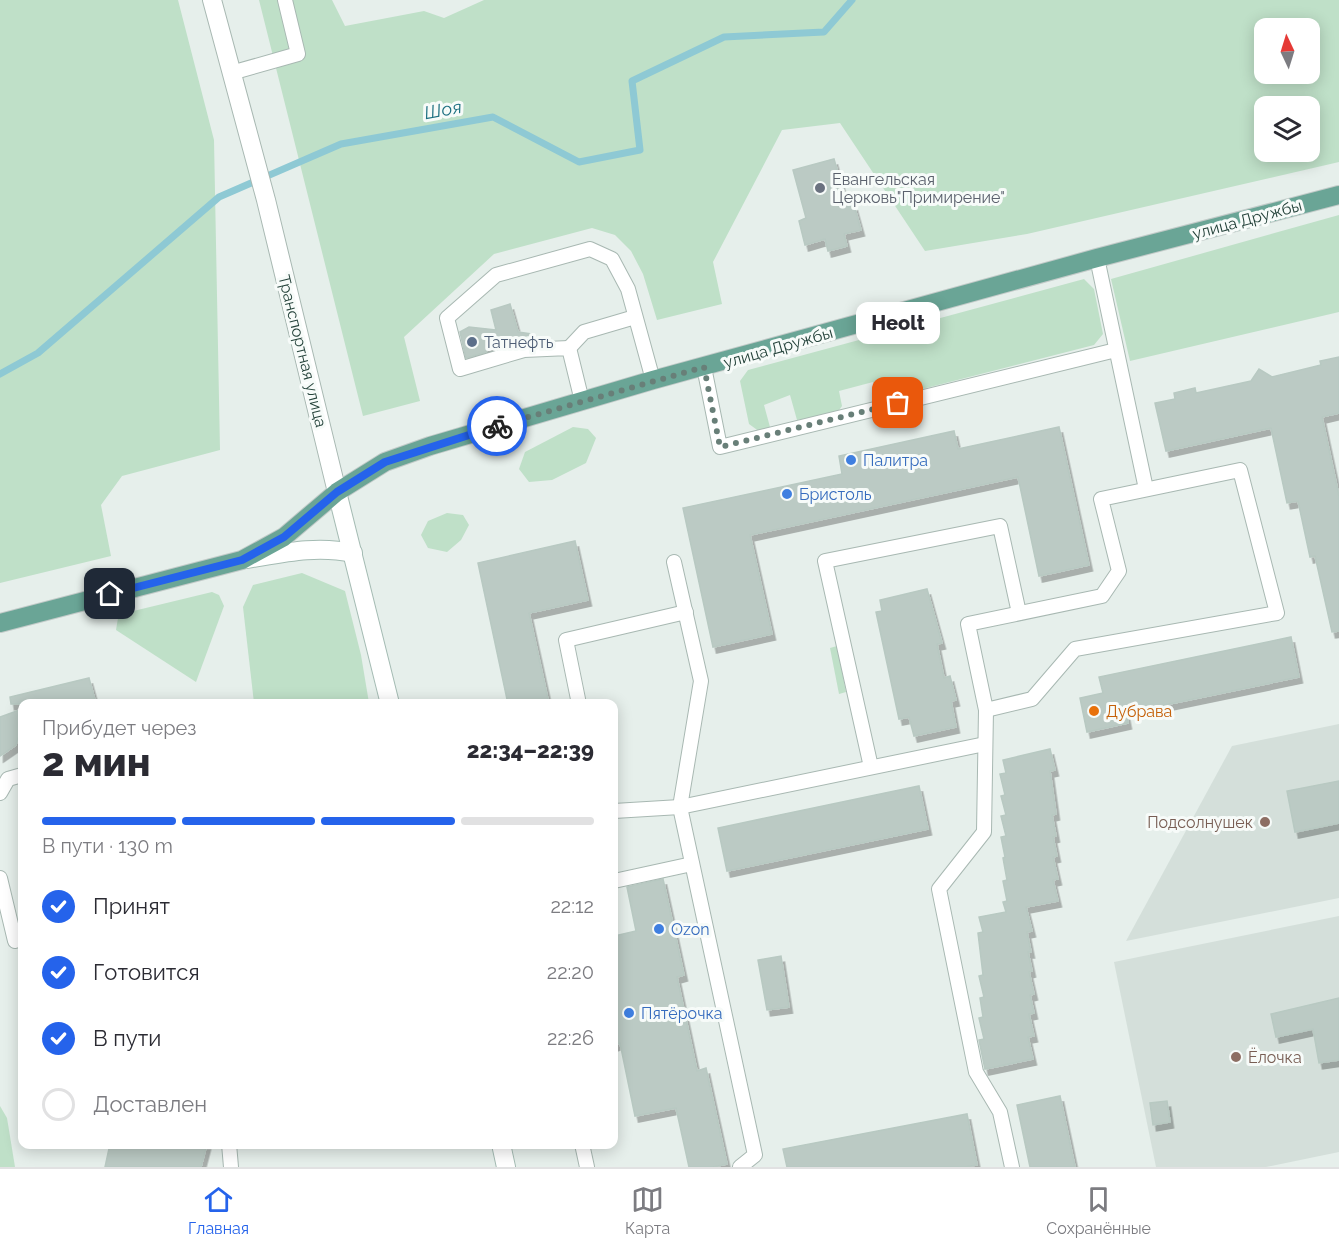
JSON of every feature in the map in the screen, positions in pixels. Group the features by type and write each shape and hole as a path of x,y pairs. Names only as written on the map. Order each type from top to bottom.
{"main road":[{"name":"улица Дружбы","path":"0,623 242,560 284,537 337,492 385,462 653,380 1096,258 1339,195"}],"street":[{"name":"Транспортная улица","path":"212,0 266,200 389,699"},
{"path":"242,560 304,549 336,549 352,553"},
{"path":"502,1149 506,1167"}],"lane":[{"path":"231,73 298,54 285,0"},
{"path":"635,317 584,332 569,348 524,350 460,369 447,318 496,275 591,249 612,258 628,289 653,380"},
{"path":"1096,258 1146,489"},
{"path":"569,348 582,401"},
{"path":"704,367 720,447 1116,350"},
{"path":"986,710 1032,699 1075,649 1277,613 1240,470 1101,499 1119,571 1102,596 968,624 986,710 984,832 939,889 976,1072 1000,1112 1012,1167"},
{"path":"871,767 825,561 1000,526 1019,613"},
{"path":"674,562 701,681 680,807 754,1155 740,1167"},
{"path":"578,699 566,640 686,612"},
{"path":"618,812 680,807 985,744"},
{"path":"0,793 8,779 18,776"},
{"path":"618,880 692,864"},
{"path":"0,878 15,941"},
{"path":"229,1149 231,1167"},
{"path":"583,1149 588,1167"}],"shaded area":[{"name":"Подсолнушек","path":"1339,724 1339,898 1126,941 1232,746"},
{"name":"Ёлочка","path":"1339,916 1339,1152 1266,1167 1156,1167 1114,962"}],"green space":[{"path":"0,0 178,0 214,140 220,450 122,476 101,505 111,556 0,583"},
{"path":"259,0 332,0 345,26 424,11 444,18 484,0 1339,0 1339,162 1027,234 925,251 840,123 782,130 713,262 722,304 657,320 643,274 631,251 615,235 592,228 494,254 404,337 420,401 363,416"},
{"path":"1339,215 1339,312 1130,361 1111,279"},
{"path":"1084,279 1094,289 1103,334 1094,345 887,398 873,382 839,391 842,406 837,413 797,420 790,395 764,405 770,427 760,432 749,424 740,381 748,370"},
{"path":"573,427 588,429 596,438 586,463 552,480 529,482 519,469 525,452"},
{"path":"447,513 463,515 469,525 461,540 447,552 428,548 421,535 428,521"},
{"path":"302,573 345,591 361,655 368,699 254,699 243,607 253,585"},
{"path":"212,592 219,595 224,606 196,682 116,630 121,614"},
{"path":"837,646 846,692 839,694 830,648"},
{"path":"0,1106 7,1118 15,1167 0,1167"}],"building":[{"name":"Евангельская Церковь\"Примирение\"","path":"834,159 848,207 854,205 861,230 844,234 847,246 828,251 825,239 805,245 799,221 806,218 793,170"},
{"path":"510,304 518,332 532,334 489,347 486,352 466,358 460,332 469,327 496,330 491,310"},
{"path":"1339,357 1339,413 1322,417 1339,496 1339,631 1332,632 1315,556 1310,557 1298,501 1287,503 1271,428 1166,451 1155,403 1175,399 1174,393 1195,388 1196,393 1251,381 1259,369 1272,377 1321,365 1320,361"},
{"path":"1059,427 1089,565 1039,576 1018,477 750,535 772,634 713,647 683,508 842,474 839,456 954,431 958,449"},
{"path":"575,541 588,600 529,613 548,699 507,699 478,563"},
{"path":"927,589 942,643 937,644 944,678 950,676 956,700 951,701 956,727 914,736 909,717 899,719 876,612 882,611 880,600"},
{"path":"1291,637 1299,677 1126,713 1128,723 1087,732 1080,698 1103,693 1099,677"},
{"path":"89,678 95,699 18,699 18,704 11,704 10,697"},
{"path":"18,710 16,745 0,756 0,717"},
{"path":"1050,749 1055,770 1050,771 1056,814 1052,815 1057,856 1053,857 1058,879 1053,880 1058,901 1026,907 1032,931 1027,932 1032,971 1029,972 1034,994 1030,995 1034,1013 1029,1014 1034,1036 1028,1037 1033,1059 985,1069 979,1040 984,1039 979,1018 983,1017 980,998 984,997 979,976 983,975 978,933 983,932 979,917 1006,912 1003,902 1007,901 1003,881 1007,880 1001,837 1006,836 1001,816 1006,815 1001,796 1005,795 1000,774 1006,773 1003,760"},
{"path":"1339,781 1339,823 1295,832 1287,791"},
{"path":"919,786 928,829 727,871 718,828"},
{"path":"663,879 684,975 677,977 697,1071 706,1068 727,1164 713,1167 689,1167 676,1108 635,1116 620,1043 618,1044 618,935 636,931 627,887"},
{"path":"781,956 789,1007 767,1010 758,960"},
{"path":"1339,998 1339,1060 1319,1063 1313,1029 1276,1037 1271,1014"},
{"path":"1060,1096 1075,1167 1030,1167 1017,1105"},
{"path":"1167,1101 1170,1122 1153,1125 1150,1103"},
{"path":"967,1114 977,1165 964,1167 787,1167 783,1149"},
{"path":"109,1149 206,1149 201,1167 105,1167"}],"waterway":[{"name":"Шоя","path":"0,374 38,353 219,197 341,144 493,117 579,162 640,150 632,81 724,37 824,32 852,0"}],"way so far":[{"path":"497,426 704,367 720,447 898,403"}],"place":[{"name":"Евангельская Церковь\"Примирение\"","path":"820,188"},
{"name":"Татнефть","path":"472,342"},
{"name":"Heolt","path":"898,403"},
{"name":"Палитра","path":"851,460"},
{"name":"Бристоль","path":"787,494"},
{"name":"Дубрава","path":"1094,711"},
{"name":"Подсолнушек","path":"1265,822"},
{"name":"Ozon","path":"659,929"},
{"name":"Пятёрочка","path":"629,1013"},
{"name":"Ёлочка","path":"1236,1057"}],"route":[{"path":"110,594 242,560 284,537 337,492 385,462 497,426"}]}
